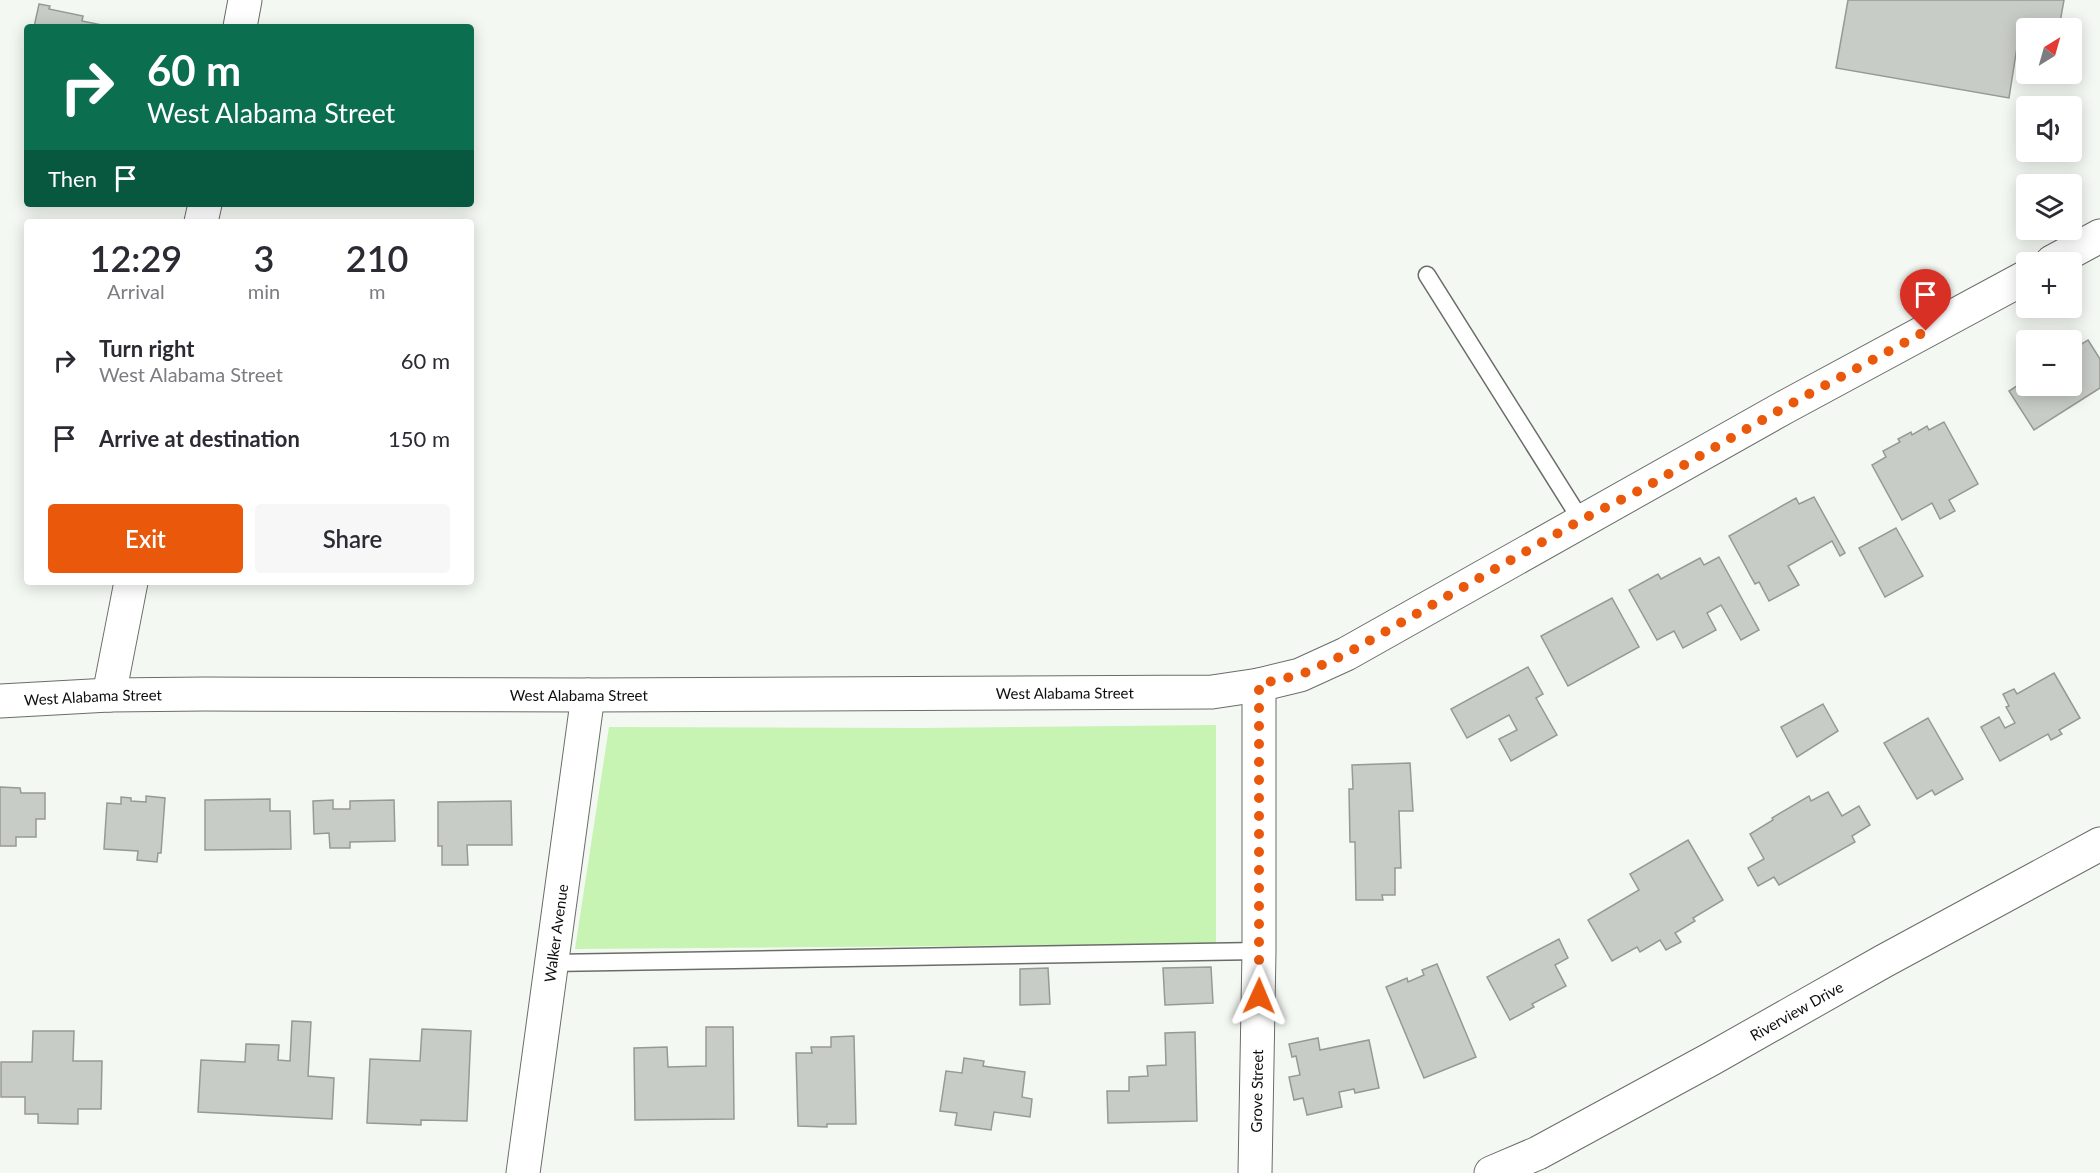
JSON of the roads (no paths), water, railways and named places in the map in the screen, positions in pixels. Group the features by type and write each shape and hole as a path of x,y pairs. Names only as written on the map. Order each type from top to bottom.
{"street":[{"path":"241,24 245,0"},
{"path":"2070,252 2100,236"},
{"name":"West Alabama Street","path":"0,701 109,695 1212,692 1259,684 1300,675 1346,654 1581,520 1644,488 1785,407 2016,282"},
{"path":"109,695 130,585"},
{"name":"Grove Street","path":"1255,1173 1260,951 1259,684"},
{"name":"Walker Avenue","path":"523,1173 588,695"},
{"name":"Riverview Drive","path":"1491,1173 1538,1153 2100,844"}],"lane":[{"path":"1427,275 1581,520"},
{"path":"551,963 1260,951"}]}
